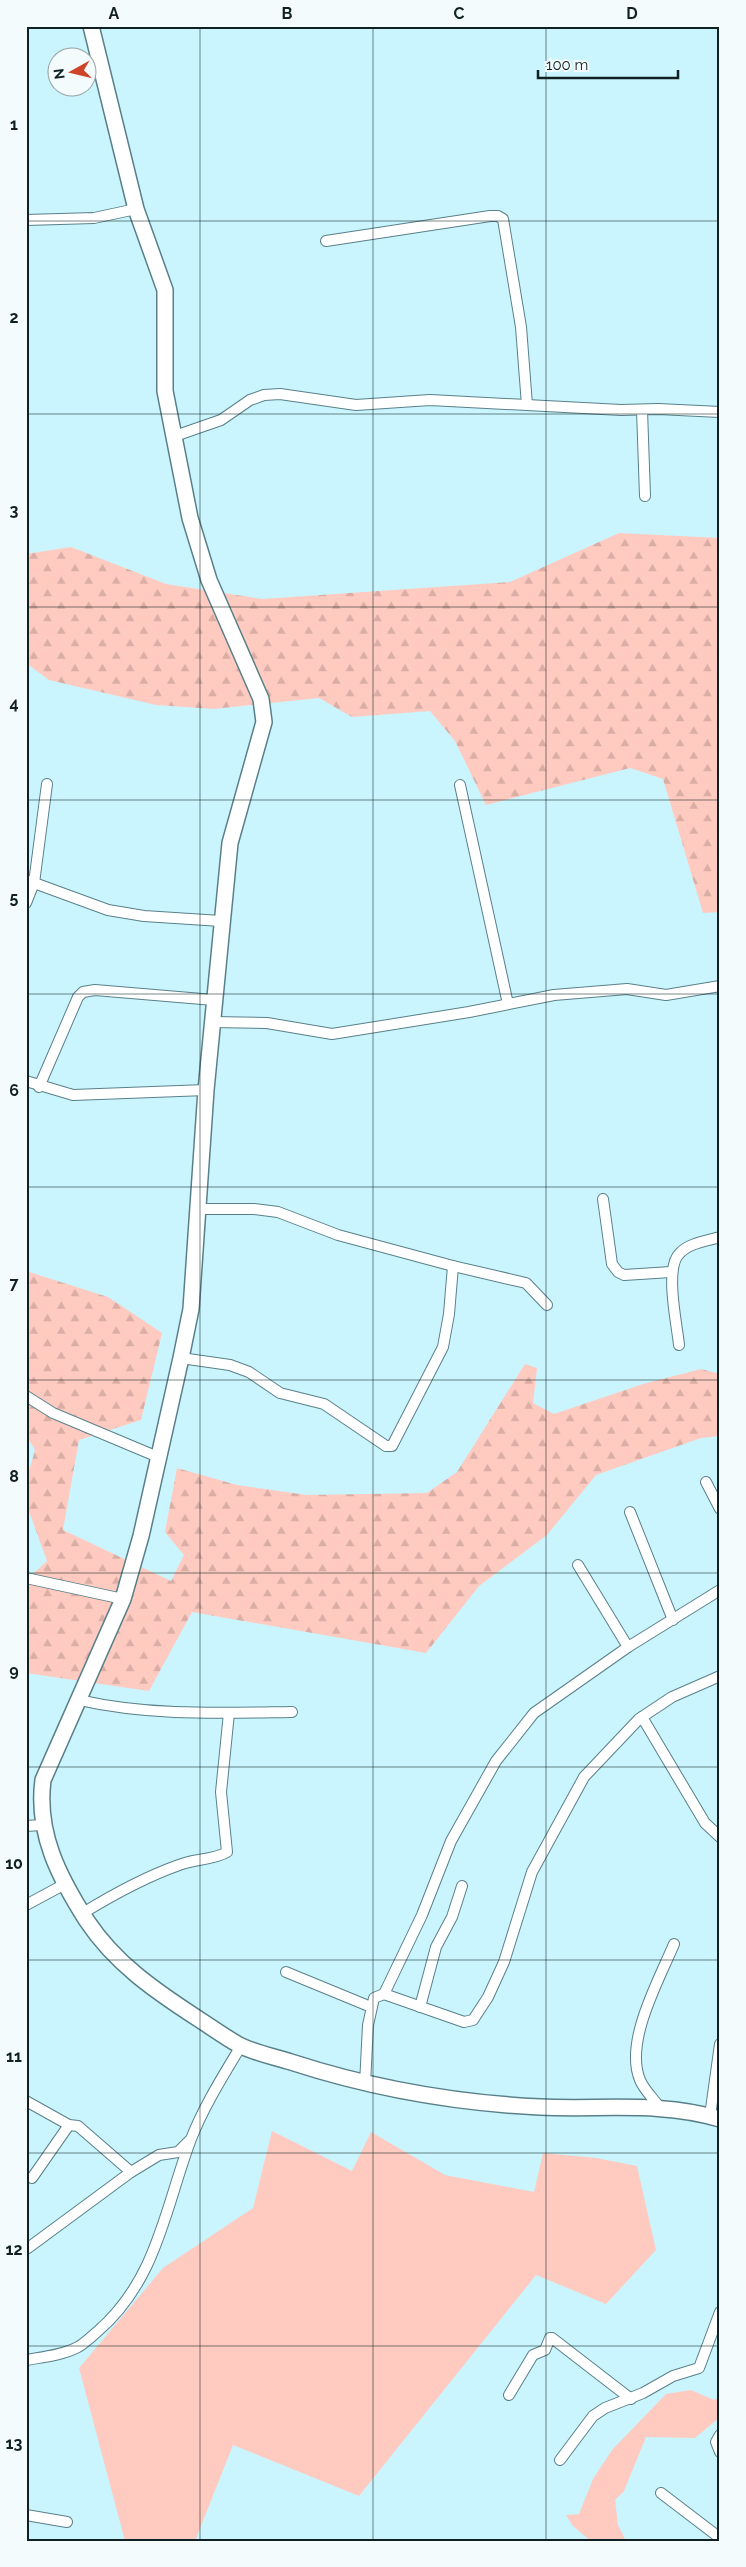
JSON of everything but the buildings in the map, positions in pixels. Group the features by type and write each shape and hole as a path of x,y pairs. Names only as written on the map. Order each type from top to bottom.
{"street":[{"path":"91,26 136,209 165,290 166,312 163,365 172,438 190,518 203,563 248,665 264,711 264,722 230,843 206,1090 191,1309 182,1358 141,1536 123,1599 43,1780 40,1799 42,1825 54,1864 97,1936 126,1968 154,1990 241,2046 365,2084 505,2105 660,2108 715,2118 720,2044"},
{"path":"26,220 94,218 136,209"},
{"path":"326,241 490,216 498,216 503,220 521,327 527,405"},
{"path":"172,438 221,420 250,400 280,394 356,405 419,400 720,412"},
{"path":"642,410 646,496"},
{"path":"26,903 47,784"},
{"path":"460,785 508,1004"},
{"path":"30,881 108,910 144,916 221,921"},
{"path":"212,1022 267,1024 332,1034 554,995 627,989 666,995 720,986"},
{"path":"39,1087 78,997 83,992 95,990 214,1000"},
{"path":"26,1081 39,1087 73,1095 206,1090"},
{"path":"603,1200 612,1264 618,1272 624,1275 672,1272"},
{"path":"199,1209 254,1209 278,1212 338,1235 453,1266 526,1283 547,1305"},
{"path":"679,1345 672,1272 674,1260 687,1247 720,1238"},
{"path":"182,1358 230,1366 249,1372 280,1393 324,1404 386,1446 392,1446 443,1347 449,1314 453,1266"},
{"path":"26,1396 53,1413 158,1457"},
{"path":"706,1482 720,1509"},
{"path":"630,1512 673,1620"},
{"path":"578,1565 628,1647"},
{"path":"26,1578 123,1599"},
{"path":"384,1994 422,1914 450,1841 496,1762 534,1713 628,1647 720,1590"},
{"path":"365,2084 365,2054 371,2007 374,1998 384,1994 464,2022 473,2020 478,2015 504,1962 532,1872 577,1788 604,1754 642,1717 672,1697 720,1676"},
{"path":"79,1700 110,1707 146,1711 292,1712"},
{"path":"83,1913 122,1889 154,1875 181,1864 227,1852 221,1792 229,1713"},
{"path":"642,1717 705,1823 720,1837"},
{"path":"26,1826 42,1825"},
{"path":"26,1905 65,1884"},
{"path":"420,2007 436,1947 452,1917 462,1886"},
{"path":"660,2108 641,2081 637,2069 636,2039 674,1944"},
{"path":"286,1972 371,2007"},
{"path":"26,2360 78,2347 113,2318 133,2291 151,2260 163,2229 174,2186 192,2138 207,2106 241,2046"},
{"path":"26,2101 69,2124 78,2126 131,2172"},
{"path":"32,2178 69,2124"},
{"path":"28,2248 131,2172 159,2155 178,2152 192,2138"},
{"path":"560,2460 593,2416 606,2408 631,2399 673,2376 698,2368 720,2312"},
{"path":"509,2395 533,2355 545,2350 550,2338 552,2338 631,2399"},
{"path":"720,2435 716,2442 720,2452"},
{"path":"661,2493 720,2538"},
{"path":"26,2515 67,2522"}],"green space":[{"path":"619,533 720,538 720,912 703,913 663,779 630,768 486,805 455,741 430,711 352,717 319,698 214,709 156,705 49,680 26,663 26,554 71,547 166,584 262,599 510,582"},
{"path":"26,1271 108,1297 162,1333 141,1420 79,1440 63,1530 171,1581 184,1555 165,1532 177,1468 237,1485 307,1495 427,1493 457,1472 525,1364 537,1368 533,1403 554,1414 643,1384 701,1369 720,1374 720,1436 701,1438 596,1475 547,1535 479,1586 426,1653 192,1612 149,1691 26,1673 26,1580 47,1561 26,1503 26,1482 35,1450 26,1435"},
{"path":"272,2131 352,2171 371,2132 445,2175 534,2192 543,2153 596,2158 637,2166 656,2250 606,2304 536,2275 359,2496 233,2445 195,2541 125,2541 79,2368 163,2268 253,2208"},
{"path":"691,2390 714,2400 720,2397 720,2417 695,2438 646,2437 624,2491 615,2500 618,2525 626,2541 591,2541 573,2526 566,2515 579,2514 593,2479 612,2450 666,2394"}]}
